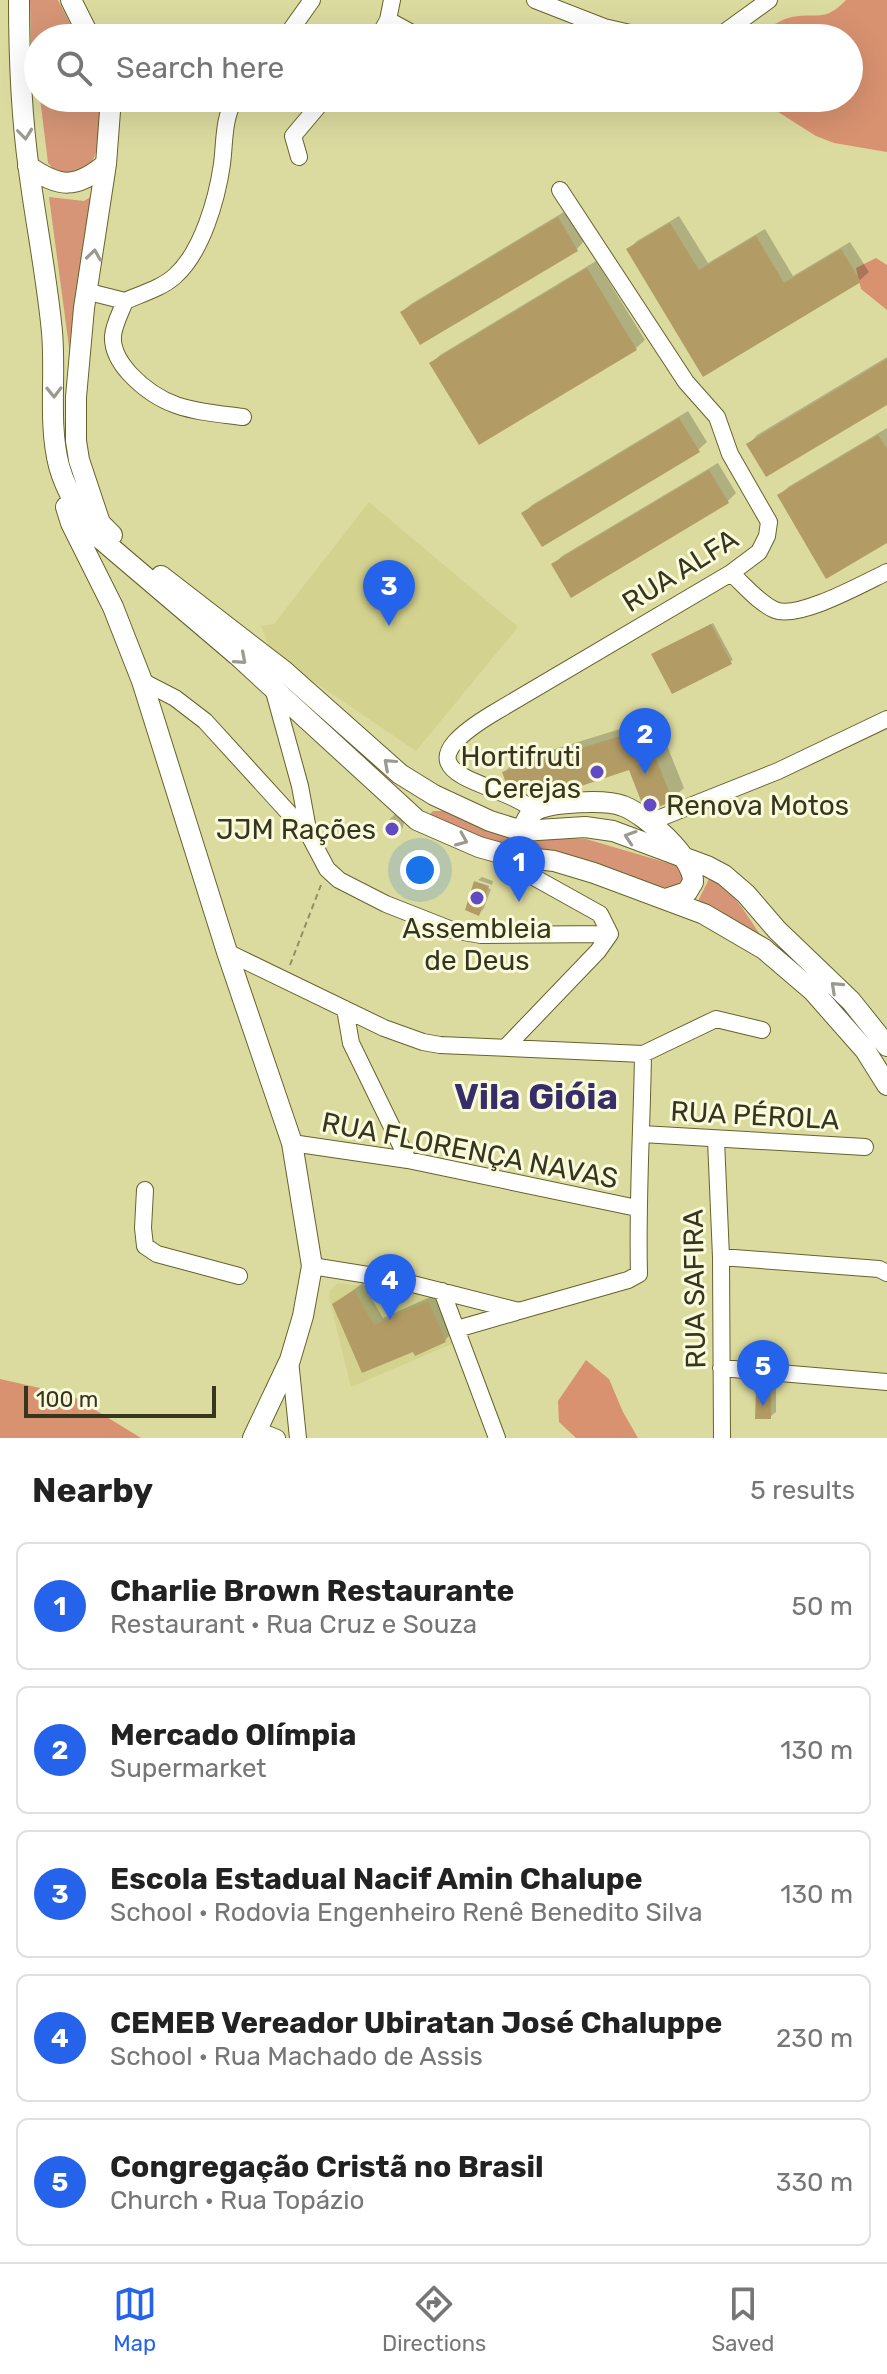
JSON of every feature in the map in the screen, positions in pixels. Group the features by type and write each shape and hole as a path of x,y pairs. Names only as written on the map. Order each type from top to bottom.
{"main road":[{"path":"19,0 19,75 28,166 52,334 54,438 67,487 89,527 273,688 417,820 479,847 581,869 704,914 764,949 813,991 865,1050 887,1085"},
{"path":"71,0 83,24"},
{"path":"19,75 24,68"},
{"path":"110,112 106,164 89,292 84,308 76,397 79,460 100,523 127,549 284,671 400,774 434,795 490,821 522,831 585,827 613,831 724,875 851,1001 887,1046"},
{"path":"28,166 60,184 82,181 106,164"},
{"path":"67,487 65,496 71,523 113,607 142,681 227,952 263,1050 292,1143 312,1266 303,1316 290,1360 255,1434"},
{"path":"98,578 108,561 118,555"},
{"path":"417,820 423,804 434,795"},
{"path":"522,831 535,811 561,805 595,803 627,807 650,822 686,859 693,873 693,882 687,892 666,899"},
{"path":"558,829 595,803"}],"street":[{"path":"297,24 312,0"},
{"path":"386,24 392,0"},
{"path":"535,0 596,24"},
{"path":"736,24 769,0"},
{"path":"388,20 395,24"},
{"path":"228,112 218,190 210,216 189,258 175,276 125,301 114,327 114,350 124,368 159,400 190,410 243,417"},
{"path":"299,157 293,136 313,112"},
{"name":"RUA ALFA","path":"535,811 521,801 462,778 452,770 448,762 449,753 458,737 731,573 759,552 767,536 769,522 730,454 717,417 686,382 560,190"},
{"path":"89,292 125,301"},
{"path":"731,573 772,609 790,613 887,572"},
{"path":"142,681 175,698 205,721 309,835 327,869 339,880 386,904 463,932 481,935 610,934"},
{"path":"273,688 300,786 309,835"},
{"path":"650,822 778,771 887,719"},
{"path":"511,856 521,870 600,914 610,934"},
{"path":"505,1048 598,951 610,934"},
{"path":"227,952 402,1036 423,1042 643,1054 716,1019 762,1030"},
{"path":"345,1009 351,1043 408,1160"},
{"path":"457,1329 628,1280 639,1274 637,1208 643,1054"},
{"name":"RUA PÉROLA","path":"642,1134 865,1147"},
{"name":"RUA SAFIRA","path":"716,1140 721,1257 722,1438"},
{"name":"RUA FLORENÇA NAVAS","path":"292,1143 408,1160 637,1208"},
{"path":"145,1190 145,1246 157,1254 239,1276"},
{"path":"721,1257 879,1269 887,1273"},
{"path":"312,1266 393,1279 519,1311"},
{"path":"442,1291 497,1438"},
{"path":"290,1360 298,1438"},
{"path":"721,1368 887,1382"},
{"path":"255,1434 277,1438"}],"path":[{"path":"284,981 327,869"}],"shaded area":[{"path":"30,0 58,0 70,24 31,24"},
{"path":"846,0 887,0 887,152 834,143 816,136 778,112 863,112 863,24 774,24 801,16 826,14"},
{"path":"42,112 100,112 97,148 90,165 76,173 59,175 48,163"},
{"path":"92,196 71,362 49,197 84,201"},
{"path":"876,258 887,265 887,310 861,289 856,268"},
{"path":"369,502 518,627 416,751 272,653 261,626 274,624"},
{"path":"433,811 443,811 505,836 586,839 678,866 684,881 669,889 548,853 474,841 426,818"},
{"path":"709,879 733,896 762,937 698,901"},
{"path":"338,1283 436,1294 454,1343 351,1387 329,1297 330,1290"},
{"path":"586,1360 609,1379 638,1438 576,1438 559,1422 558,1401"},
{"path":"0,1379 71,1395 141,1438 0,1438"}],"building":[{"path":"558,217 578,251 420,345 400,312"},
{"path":"670,223 699,270 756,236 784,283 841,249 861,282 703,377 626,249"},
{"path":"587,268 637,350 479,445 429,363"},
{"path":"887,359 887,405 766,477 746,444"},
{"path":"679,418 700,452 542,547 521,513"},
{"path":"878,435 887,449 887,543 826,579 777,495"},
{"path":"709,470 729,503 571,598 551,564"},
{"path":"711,624 732,664 672,694 651,654"},
{"path":"644,729 673,801 653,809 641,801 629,770 569,790 534,797 524,787 506,783 502,772"},
{"name":"Assembleia de Deus","path":"474,881 489,886 479,916 465,910"},
{"path":"354,1290 374,1325 428,1301 446,1342 415,1356 413,1352 362,1373 332,1304"},
{"path":"756,1391 771,1393 771,1419 755,1419"}],"place":[{"name":"Escola Estadual Nacif Amin Chalupe","path":"389,626"},
{"name":"Hortifruti Cerejas","path":"597,772"},
{"name":"Mercado Olímpia","path":"645,774"},
{"name":"Renova Motos","path":"650,805"},
{"name":"JJM Rações","path":"392,829"},
{"name":"Assembleia de Deus","path":"477,898"},
{"name":"Charlie Brown Restaurante","path":"519,902"},
{"name":"CEMEB Vereador Ubiratan José Chaluppe","path":"390,1320"},
{"name":"Congregação Cristã no Brasil","path":"763,1406"}],"district":[{"name":"Vila Gióia","path":"536,1096"}]}
